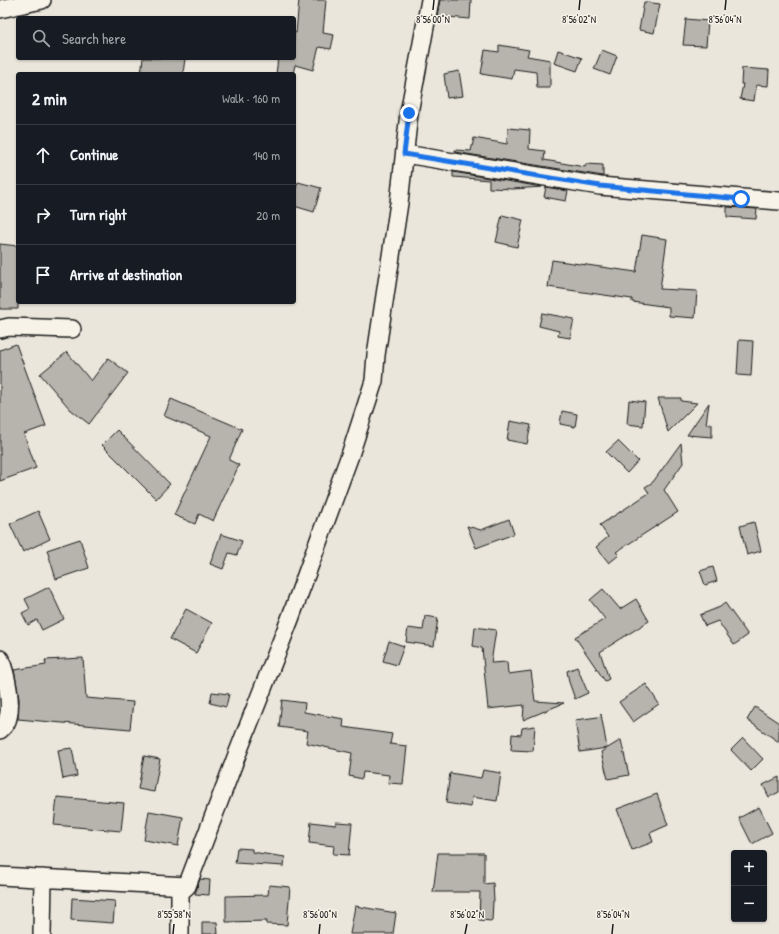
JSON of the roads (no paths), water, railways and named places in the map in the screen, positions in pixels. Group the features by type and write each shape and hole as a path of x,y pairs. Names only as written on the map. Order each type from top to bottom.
{"street":[{"path":"0,9 42,0"},
{"path":"180,934 180,892 187,886 290,619 350,455 374,381 376,355 400,203 409,113 430,0"},
{"path":"404,154 600,186 779,202"},
{"path":"0,329 9,327 72,329"},
{"path":"0,659 4,668 8,690 9,714 6,723 0,730"},
{"path":"0,876 187,886"},
{"path":"42,934 43,878"}]}
